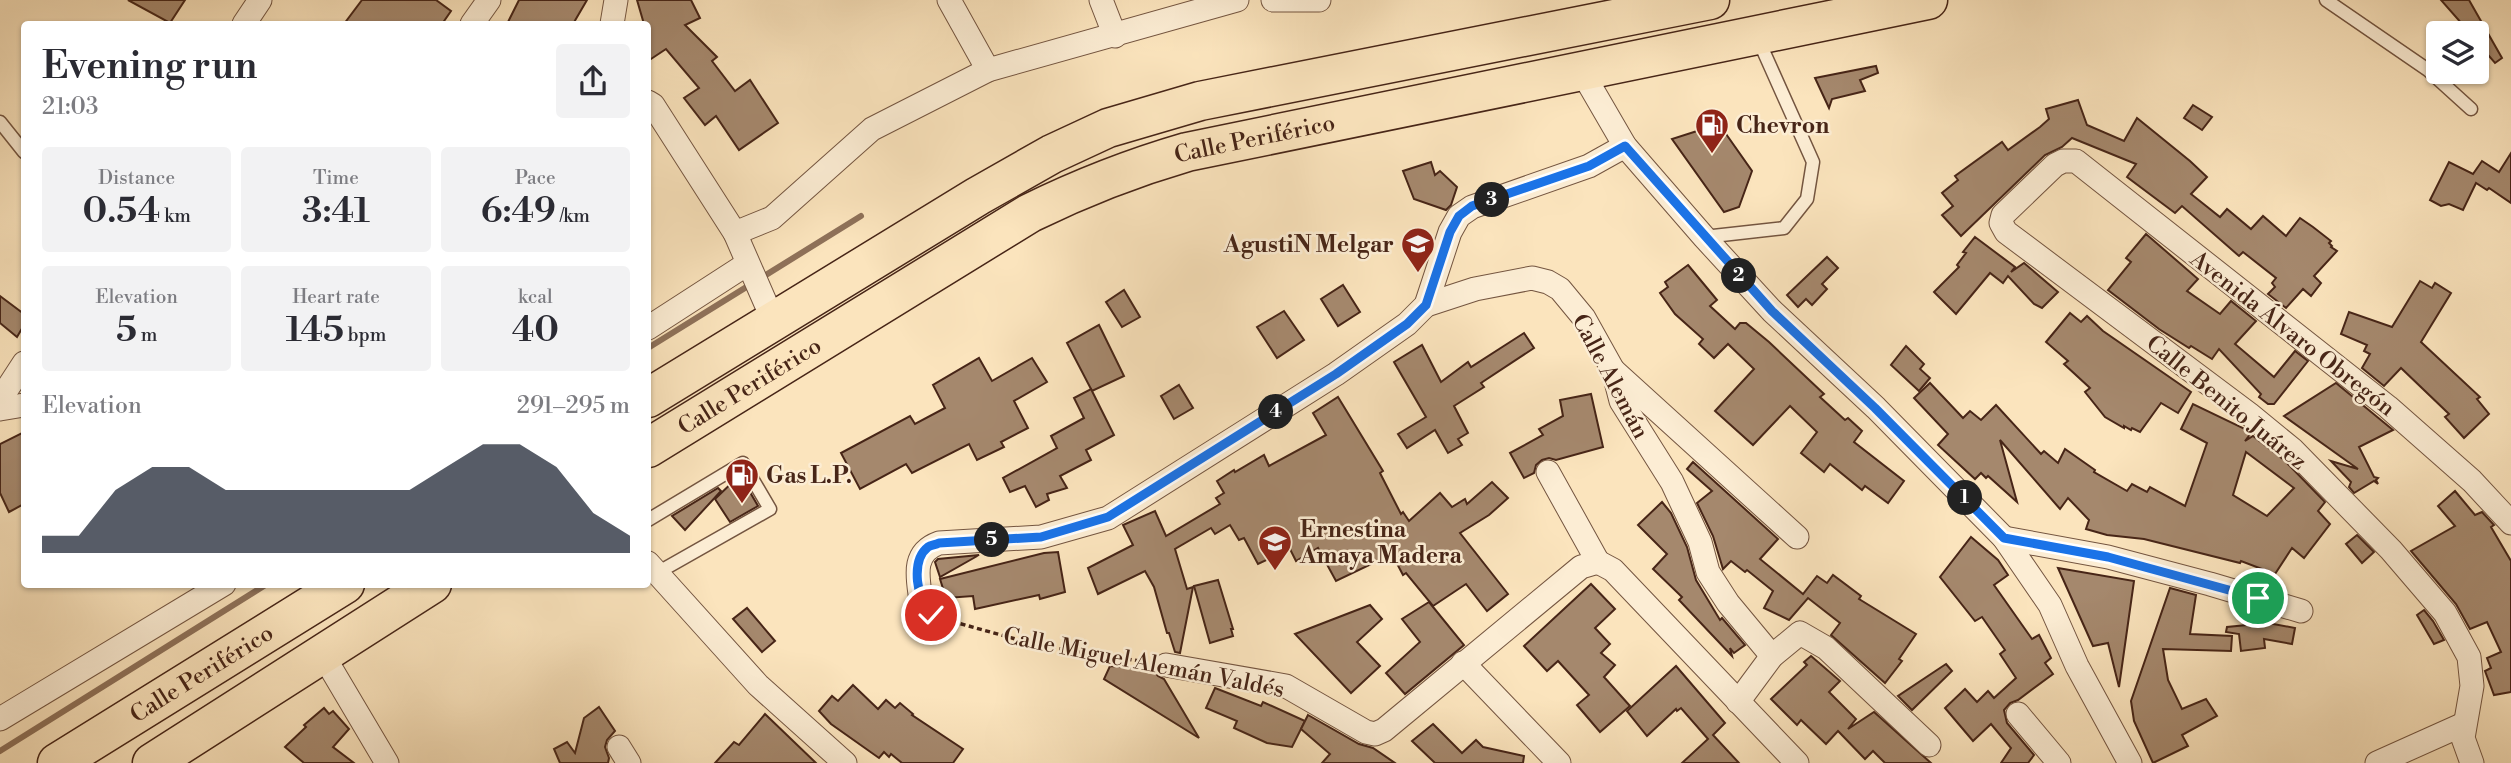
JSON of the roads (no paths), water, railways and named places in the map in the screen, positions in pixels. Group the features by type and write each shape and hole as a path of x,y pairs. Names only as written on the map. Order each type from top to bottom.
{"highway":[{"name":"Calle Periférico","path":"651,396 768,309 1052,154 1108,128 1200,101 1710,0"},
{"name":"Calle Periférico","path":"651,446 1030,213 1079,188 1138,166 1187,152 1928,0"},
{"name":"Calle Periférico","path":"57,763 339,588"},
{"path":"152,763 426,588"}],"street":[{"path":"246,21 260,0"},
{"path":"474,21 489,0"},
{"path":"612,21 616,0"},
{"path":"949,0 988,70"},
{"path":"1101,0 1115,36"},
{"path":"735,233 772,218 872,129 988,70 1237,0"},
{"path":"1273,0 1319,0"},
{"path":"1582,72 1625,146 1704,237 1772,311 1875,408 2004,538 2050,605 2077,666 2130,763"},
{"path":"651,104 735,233 768,309"},
{"path":"921,601 918,570 921,557 928,547 939,543 1041,537 1108,517 1336,374 1407,324 1426,305 1450,232 1459,216 1472,206 1589,166 1625,146"},
{"name":"Avenida Álvaro Obregón","path":"2063,161 2076,161 2388,407 2472,481 2511,523"},
{"name":"Calle Benito Juárez","path":"2063,161 2055,165 2003,215 2001,223 2006,232 2249,414 2292,450 2391,550 2445,613 2469,657 2472,686 2463,738 2472,763"},
{"path":"651,326 749,269"},
{"name":"Calle Alemán","path":"1426,305 1475,289 1532,278 1549,282 1560,289 1584,318 1614,370 1621,401 1672,482 1700,542 1708,572 1728,603 1772,656"},
{"path":"0,400 21,368"},
{"path":"1614,370 1797,537"},
{"path":"0,409 21,406"},
{"path":"1548,472 1598,562 1613,570 1797,763"},
{"path":"2004,538 2108,557 2210,583 2301,611"},
{"name":"Calle Miguel Alemán Valdés","path":"1166,665 1286,687 1366,732 1375,734 1384,730 1581,567 1598,562"},
{"path":"652,568 758,685 845,763"},
{"path":"0,719 217,588"},
{"path":"1738,702 1772,656 1800,633 1826,648 1929,745"},
{"path":"323,655 387,763"},
{"path":"1463,663 1559,763"},
{"path":"2018,714 2059,763"},
{"path":"2377,763 2464,724"}],"lane":[{"path":"2326,0 2428,70 2472,109"},
{"path":"1704,237 1784,228 1807,199 1813,162 1756,36"},
{"path":"0,122 21,148"},
{"path":"651,518 743,463 770,509 652,568"}],"waterway":[{"path":"651,346 861,216"},
{"path":"0,751 261,588"}],"place":[{"name":"Chevron","path":"1712,155"},
{"name":"AgustiN Melgar","path":"1418,274"},
{"name":"Gas L.P.","path":"742,505"},
{"name":"Ernestina Amaya Madera","path":"1275,572"}]}
